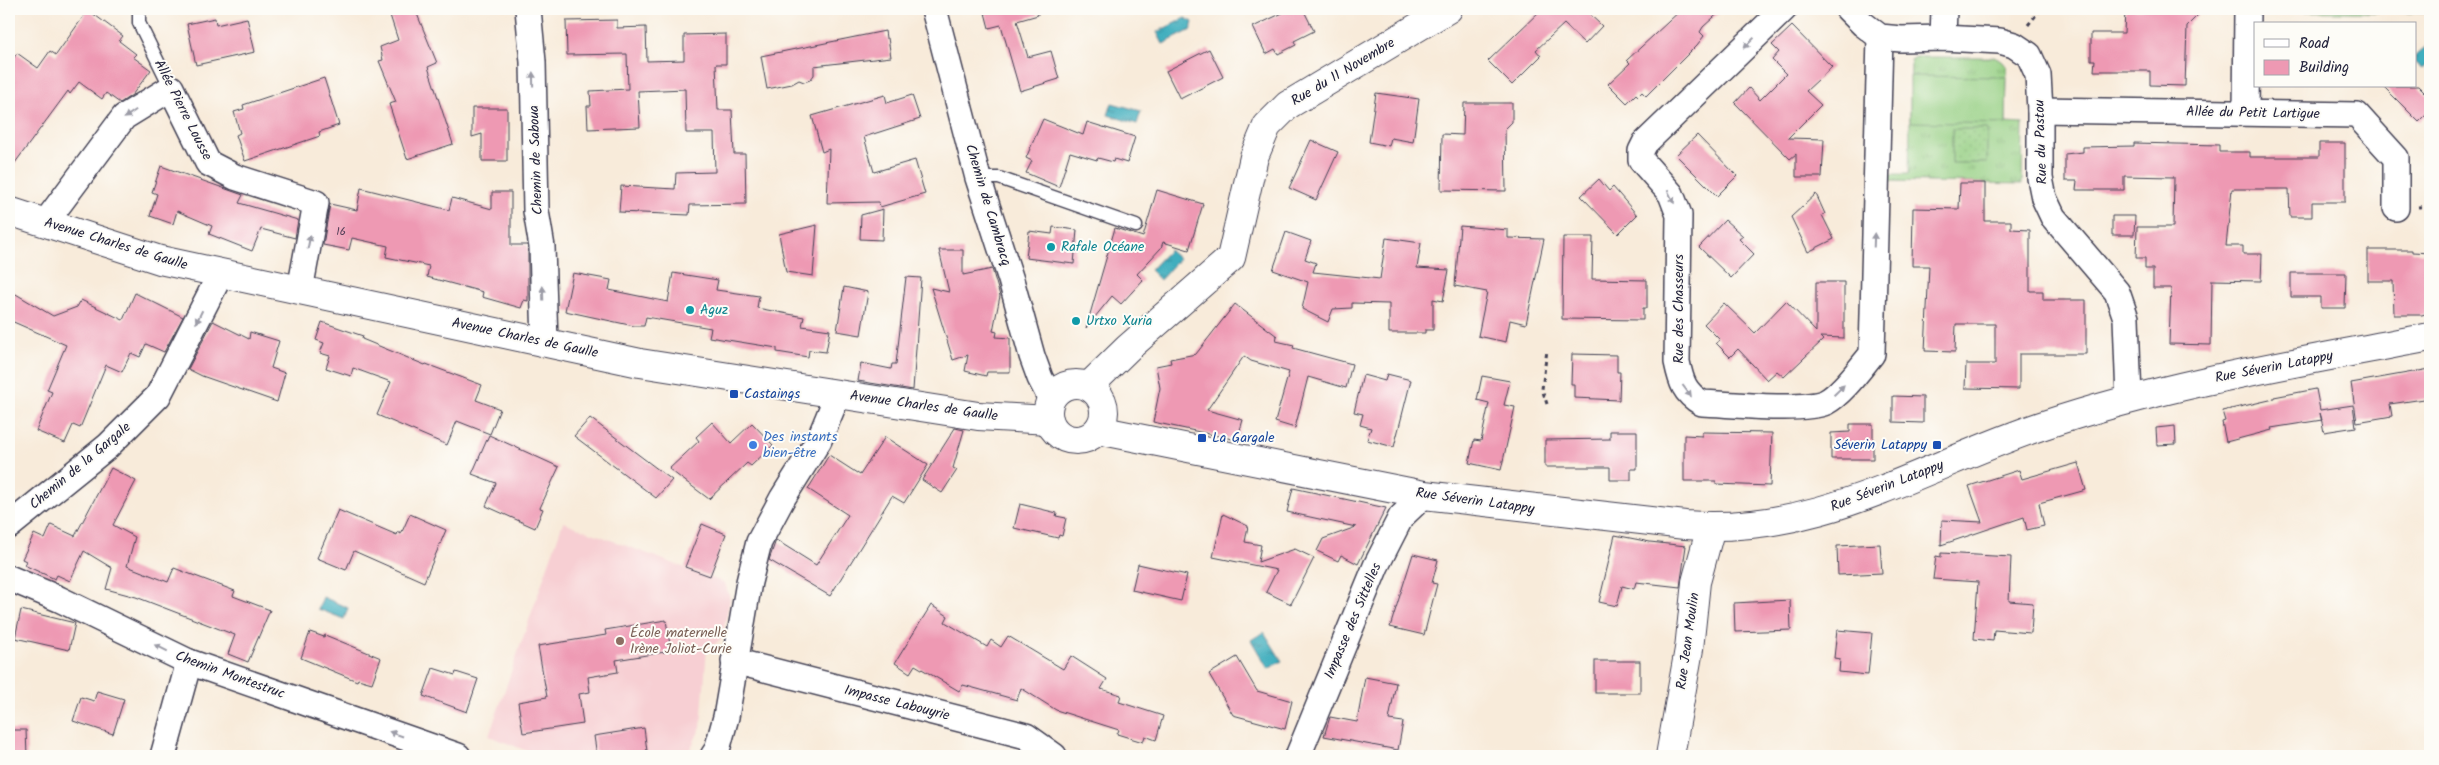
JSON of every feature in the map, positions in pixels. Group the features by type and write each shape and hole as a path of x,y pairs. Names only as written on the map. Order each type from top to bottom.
{"street":[{"name":"Chemin de Saboua","path":"528,9 533,62 536,210 542,247 545,342"},
{"name":"Chemin de Cambracq","path":"934,9 978,178 1050,410"},
{"name":"Rue des Chasseurs","path":"1784,9 1645,143 1641,151 1641,160 1671,194 1679,215 1677,362 1681,382 1690,396 1702,403 1809,407 1828,401 1855,375 1872,354 1880,36"},
{"path":"1848,9 1863,24 1880,36"},
{"path":"1943,38 1944,9"},
{"path":"2246,112 2248,9"},
{"name":"Rue du 11 Novembre","path":"1088,386 1128,348 1231,258 1254,157 1267,126 1288,105 1443,10"},
{"name":"Rue du Pastou","path":"1880,36 1900,39 1943,38 2000,41 2014,45 2028,55 2038,75 2040,178 2044,198 2053,217 2117,292 2126,318 2129,399"},
{"path":"45,223 124,117 171,88"},
{"name":"Allée Pierre Lousse","path":"171,88 208,163 235,177 316,203 300,290"},
{"name":"Allée du Petit Lartigue","path":"2040,110 2358,115 2396,158 2396,208"},
{"name":"Avenue Charles de Gaulle","path":"9,211 160,260 640,363 978,416 1050,410"},
{"name":"Chemin de la Gargale","path":"9,526 108,446 158,396 221,273"},
{"name":"Rue Séverin Latappy","path":"1098,430 1132,435 1424,495 1534,509 1711,527 1756,525 1798,518 1859,499 2043,426 2129,399 2234,374 2430,337"},
{"path":"1078,383 1088,386 1097,392 1102,401 1105,411 1103,421 1098,430 1088,437 1076,440 1065,438 1055,430 1050,410 1058,390 1067,385 1078,383"},
{"path":"714,756 726,717 734,661 749,582 760,542 782,499 819,440 838,394"},
{"name":"Impasse des Sittelles","path":"1298,756 1376,566 1401,517 1424,495"},
{"name":"Rue Jean Moulin","path":"1670,756 1689,648 1696,582 1711,527"},
{"name":"Chemin Montestruc","path":"9,578 59,599 189,662 458,756"},
{"name":"Impasse Labouyrie","path":"734,661 1026,736 1054,756"},
{"path":"164,756 189,662"}],"lane":[{"name":"Allée Pierre Lousse","path":"139,9 139,23 171,88"},
{"path":"978,178 999,178 1136,226"}],"path":[{"path":"2430,220 2430,228"},
{"path":"1547,350 1542,389 1547,404"}],"shaded area":[{"name":"École maternelle Irène Joliot-Curie","path":"563,522 725,583 730,599 722,638 715,644 707,647 701,727 687,756 540,756 489,736"}],"green space":[{"path":"2260,9 2430,9 2430,13 2260,11"},
{"path":"1916,57 1994,57 2002,61 2007,67 2006,123 2023,124 2022,184 1885,181 1885,174 1909,174 1911,60"},
{"path":"1910,76 2007,77 2006,124 1910,122"},
{"path":"1952,129 1987,129 1987,163 1952,163"}],"water":[{"path":"1185,18 1193,22 1191,30 1163,44 1157,32"},
{"path":"2430,43 2430,62 2422,69 2416,64 2416,55"},
{"path":"1112,103 1141,111 1137,124 1108,115"},
{"path":"1169,250 1179,259 1160,280 1150,270"},
{"path":"323,597 348,608 344,619 318,609"},
{"path":"1264,632 1282,661 1268,669 1251,640"}],"building":[{"path":"388,9 415,9 437,63 428,67 453,144 407,159 389,104 396,102 379,61 383,60 380,47 398,40"},
{"path":"984,9 1037,9 1038,15 1017,21 1028,57 1051,51 1059,79 1020,91 1001,25 989,28"},
{"path":"1291,9 1303,9 1314,31 1294,41 1296,45 1278,54 1275,49 1266,54 1253,27"},
{"path":"1542,9 1584,9 1602,26 1585,44 1564,24 1536,50 1541,56 1512,85 1488,61"},
{"path":"1682,9 1723,9 1703,27 1700,32 1704,36 1697,45 1646,96 1642,92 1638,96 1636,94 1627,103 1608,84 1630,63 1627,60"},
{"path":"2125,9 2204,9 2187,26 2185,86 2150,85 2150,71 2094,71 2095,60 2091,60 2091,33 2124,33"},
{"path":"88,10 123,36 119,41 136,54 133,57 151,70 132,95 120,103 106,93 102,99 79,82 70,94 68,91 9,171 9,65 17,53 38,68 50,51 56,55"},
{"path":"215,18 216,25 247,18 255,52 196,65 187,24"},
{"path":"617,20 617,28 646,27 647,61 684,60 684,35 726,34 726,64 716,64 718,110 732,110 734,154 745,154 746,204 690,205 689,215 619,212 621,186 675,189 676,173 715,172 714,133 686,133 685,89 638,91 640,127 588,129 587,106 591,106 590,91 628,89 627,54 567,55 566,21"},
{"path":"1792,26 1832,67 1806,91 1821,105 1788,138 1824,139 1822,177 1796,177 1796,154 1790,159 1735,103 1749,88 1760,100 1786,74 1772,60 1779,52 1772,45"},
{"path":"885,31 891,57 814,66 814,75 810,80 804,82 799,80 792,84 767,89 761,56"},
{"path":"1209,49 1223,77 1180,99 1166,71"},
{"path":"324,78 339,125 319,132 320,136 245,161 236,135 240,133 234,112 244,109 243,105"},
{"path":"2418,86 2430,98 2430,111 2419,122 2385,88 2416,88"},
{"path":"1376,93 1419,99 1413,142 1391,138 1389,146 1369,142"},
{"path":"885,95 887,103 912,95 920,119 864,137 874,172 915,160 925,194 880,207 879,202 827,203 829,149 822,152 812,116"},
{"path":"1464,103 1512,103 1512,122 1505,129 1506,191 1441,190 1442,134 1463,135"},
{"path":"472,108 507,108 507,161 482,161 482,134 472,137"},
{"path":"1043,119 1083,135 1087,122 1135,137 1127,163 1114,159 1113,162 1098,158 1097,160 1070,152 1059,187 1026,173 1032,161 1026,158"},
{"path":"1697,135 1737,176 1717,196 1676,155"},
{"path":"1311,140 1338,152 1316,200 1289,188"},
{"path":"2134,143 2219,145 2219,152 2250,152 2250,157 2319,157 2319,143 2345,143 2345,202 2312,202 2312,217 2290,217 2289,189 2232,189 2226,246 2243,246 2243,254 2262,254 2261,281 2212,280 2211,345 2169,344 2171,288 2153,288 2153,269 2145,269 2145,258 2136,258 2137,227 2173,227 2174,177 2124,176 2124,190 2076,190 2077,181 2065,181 2065,154 2083,152 2083,147 2134,146"},
{"path":"161,166 243,195 239,203 298,220 295,238 261,229 252,251 209,234 212,226 177,211 173,224 150,216 157,194 152,192"},
{"path":"1599,179 1609,191 1613,187 1637,215 1618,234 1581,196"},
{"path":"1960,183 1985,183 1985,221 2011,221 2011,229 2030,230 2030,291 2043,291 2043,300 2086,300 2086,354 2019,354 2019,389 1965,388 1966,364 1995,364 1995,324 1956,324 1955,352 1925,351 1929,266 1912,266 1913,208 1959,209"},
{"path":"361,188 449,210 452,198 492,209 492,192 511,192 511,245 527,245 528,248 528,301 524,300 521,308 482,297 483,292 427,277 429,266 386,257 388,246 352,238 349,250 323,245 330,204 357,210"},
{"path":"1157,190 1203,204 1189,250 1163,242 1161,248 1137,274 1143,280 1121,304 1112,296 1086,328 1115,228 1143,237"},
{"path":"1816,194 1825,214 1822,215 1834,239 1808,252 1791,217"},
{"path":"883,209 882,240 860,239 861,215"},
{"path":"2112,216 2135,216 2134,235 2112,235"},
{"path":"1725,220 1743,236 1739,239 1754,254 1731,278 1699,247"},
{"path":"817,225 813,276 786,272 779,234"},
{"path":"1460,226 1508,230 1508,238 1544,239 1526,324 1510,320 1506,342 1478,336 1487,292 1455,286"},
{"name":"Rafale Océane","path":"1053,227 1077,230 1074,264 1026,258 1029,231 1052,234"},
{"path":"1286,232 1311,241 1305,259 1316,263 1313,272 1380,279 1386,238 1421,243 1417,268 1449,270 1443,301 1433,299 1433,330 1425,330 1425,333 1389,333 1389,304 1352,303 1352,308 1333,309 1328,322 1302,309 1308,282 1273,270"},
{"path":"1563,237 1593,237 1592,279 1647,280 1647,308 1643,308 1643,320 1562,319"},
{"path":"939,250 963,250 963,275 992,269 1000,296 993,331 997,332 996,337 1010,338 1010,372 987,372 986,376 965,371 968,355 953,360 931,288 949,292"},
{"path":"2368,250 2412,250 2412,252 2430,253 2430,312 2422,315 2394,315 2393,281 2368,281"},
{"path":"573,273 611,280 609,290 668,302 673,273 718,280 716,290 759,296 757,308 804,317 802,326 830,330 826,352 809,350 808,357 777,352 777,348 709,337 711,328 646,317 644,326 634,326 565,311"},
{"path":"2291,273 2346,273 2345,308 2321,308 2321,297 2291,297"},
{"path":"906,277 921,278 913,390 858,381 861,363 891,369 892,364 896,364"},
{"path":"1816,282 1844,282 1844,338 1820,337 1823,340 1784,377 1777,371 1767,380 1738,349 1730,357 1716,343 1720,340 1704,324 1724,303 1755,333 1786,301 1816,332"},
{"path":"844,287 868,292 861,335 837,331"},
{"path":"9,290 53,316 77,307 81,300 123,320 135,293 183,317 164,352 146,344 140,357 131,353 122,372 106,365 80,428 73,425 65,443 36,431 52,392 47,390 66,345 9,320"},
{"path":"1235,304 1277,336 1276,341 1294,345 1293,348 1352,364 1346,388 1308,377 1295,428 1275,422 1289,372 1251,361 1244,356 1207,410 1243,420 1237,440 1153,422 1160,388 1156,366 1171,363 1170,359 1196,354"},
{"path":"213,321 249,339 250,332 279,341 271,368 285,373 277,402 202,376 188,369"},
{"path":"322,322 363,336 362,339 425,365 482,385 476,400 500,409 490,434 457,421 447,445 377,415 391,382 353,368 351,376 326,368 330,356 320,353 324,343 316,340"},
{"path":"1572,354 1617,355 1617,372 1620,372 1619,400 1574,398 1574,384 1571,384"},
{"path":"2430,369 2430,398 2390,404 2392,416 2357,422 2351,383"},
{"path":"1387,374 1411,380 1394,447 1367,440 1371,428 1360,425 1363,414 1354,412 1363,375 1385,381"},
{"path":"1482,376 1510,381 1504,405 1515,407 1501,470 1469,463 1474,440 1481,441 1489,403 1477,400"},
{"path":"2316,389 2320,410 2353,405 2356,427 2324,432 2321,420 2271,428 2272,430 2226,442 2222,422 2225,421 2222,411 2274,399 2274,397"},
{"path":"1893,396 1923,397 1923,423 1893,422"},
{"path":"590,418 672,480 656,498 574,436"},
{"path":"712,422 731,443 752,423 773,445 751,466 747,463 709,499 669,469 699,441 696,437"},
{"path":"1850,424 1873,424 1873,459 1831,459 1831,433 1850,432"},
{"path":"2175,426 2176,444 2157,445 2156,428"},
{"path":"955,428 964,430 953,468 957,470 942,493 922,480"},
{"path":"1610,431 1637,431 1637,469 1631,469 1631,480 1610,480 1610,467 1545,467 1545,440 1610,439"},
{"path":"1702,432 1772,433 1770,486 1716,484 1716,481 1684,481 1684,435 1702,436"},
{"path":"489,435 559,467 540,508 543,509 535,528 486,506 496,483 472,474"},
{"path":"885,437 928,465 904,503 892,496 830,596 769,560 776,540 816,565 848,515 808,489 829,455 860,475"},
{"path":"2078,463 2086,490 2039,503 2044,526 2027,530 2024,517 1941,545 1942,520 1982,522 1969,486 2019,470 2022,479"},
{"path":"111,468 136,481 113,525 135,537 127,566 168,582 174,568 235,591 233,596 270,610 248,662 228,654 235,635 136,597 106,589 112,568 84,551 70,581 57,575 55,579 24,565 26,561 22,559 34,534 45,539 51,525 75,536"},
{"path":"1293,488 1386,508 1358,564 1341,555 1338,561 1317,551 1323,539 1356,527 1287,512"},
{"path":"1020,504 1057,513 1056,516 1066,518 1062,536 1059,535 1058,538 1014,528"},
{"path":"338,510 397,535 398,532 401,534 410,514 446,530 424,582 354,551 346,570 317,558"},
{"path":"1223,514 1248,526 1245,542 1261,545 1258,562 1295,549 1314,558 1291,604 1266,592 1277,570 1213,557"},
{"path":"702,524 726,534 710,576 685,567"},
{"path":"1615,535 1650,542 1686,546 1680,587 1636,582 1634,589 1622,586 1617,606 1599,602"},
{"path":"1880,544 1882,573 1838,575 1837,546"},
{"path":"1941,553 2011,557 2009,601 2033,603 2031,633 1994,630 1993,641 1974,639 1978,582 1933,579 1936,556 1941,557"},
{"path":"1413,554 1438,560 1432,583 1437,584 1424,635 1390,627"},
{"path":"1138,564 1187,575 1181,601 1132,590"},
{"path":"1790,600 1791,630 1735,632 1734,603"},
{"path":"931,605 948,616 945,622 987,647 991,640 1001,647 1008,636 1063,669 1071,656 1107,679 1101,689 1121,695 1119,702 1163,716 1156,740 1145,736 1143,742 1117,734 1119,730 1056,710 1021,688 1017,700 963,685 959,691 915,665 910,673 895,663"},
{"path":"21,610 75,623 69,650 15,638"},
{"path":"666,620 671,651 616,660 618,672 588,677 590,692 579,694 583,724 523,733 518,702 547,697 538,646 606,635 605,630"},
{"path":"1837,630 1872,633 1868,675 1839,672 1840,659 1834,658"},
{"path":"310,632 324,637 325,635 381,658 372,683 358,679 357,681 301,658"},
{"path":"1237,657 1257,691 1292,701 1285,729 1233,715 1209,674"},
{"path":"1595,661 1640,661 1640,693 1595,693"},
{"path":"433,668 455,675 456,672 478,679 467,712 423,696"},
{"path":"1365,677 1396,683 1389,720 1403,722 1398,750 1324,736 1330,717 1357,722"},
{"path":"97,691 124,699 113,734 73,721 81,697 94,701"},
{"path":"644,728 647,751 614,756 597,756 594,736"},
{"path":"9,730 26,730 27,756 9,756"}],"place":[{"name":"Rafale Océane","path":"1051,247"},
{"name":"Aguz","path":"690,310"},
{"name":"Urtxo Xuria","path":"1076,321"},
{"name":"Castaings","path":"734,394"},
{"name":"La Gargale","path":"1202,438"},
{"name":"Des instants bien-être","path":"753,445"},
{"name":"Séverin Latappy","path":"1937,445"},
{"name":"École maternelle Irène Joliot-Curie","path":"620,641"}]}
